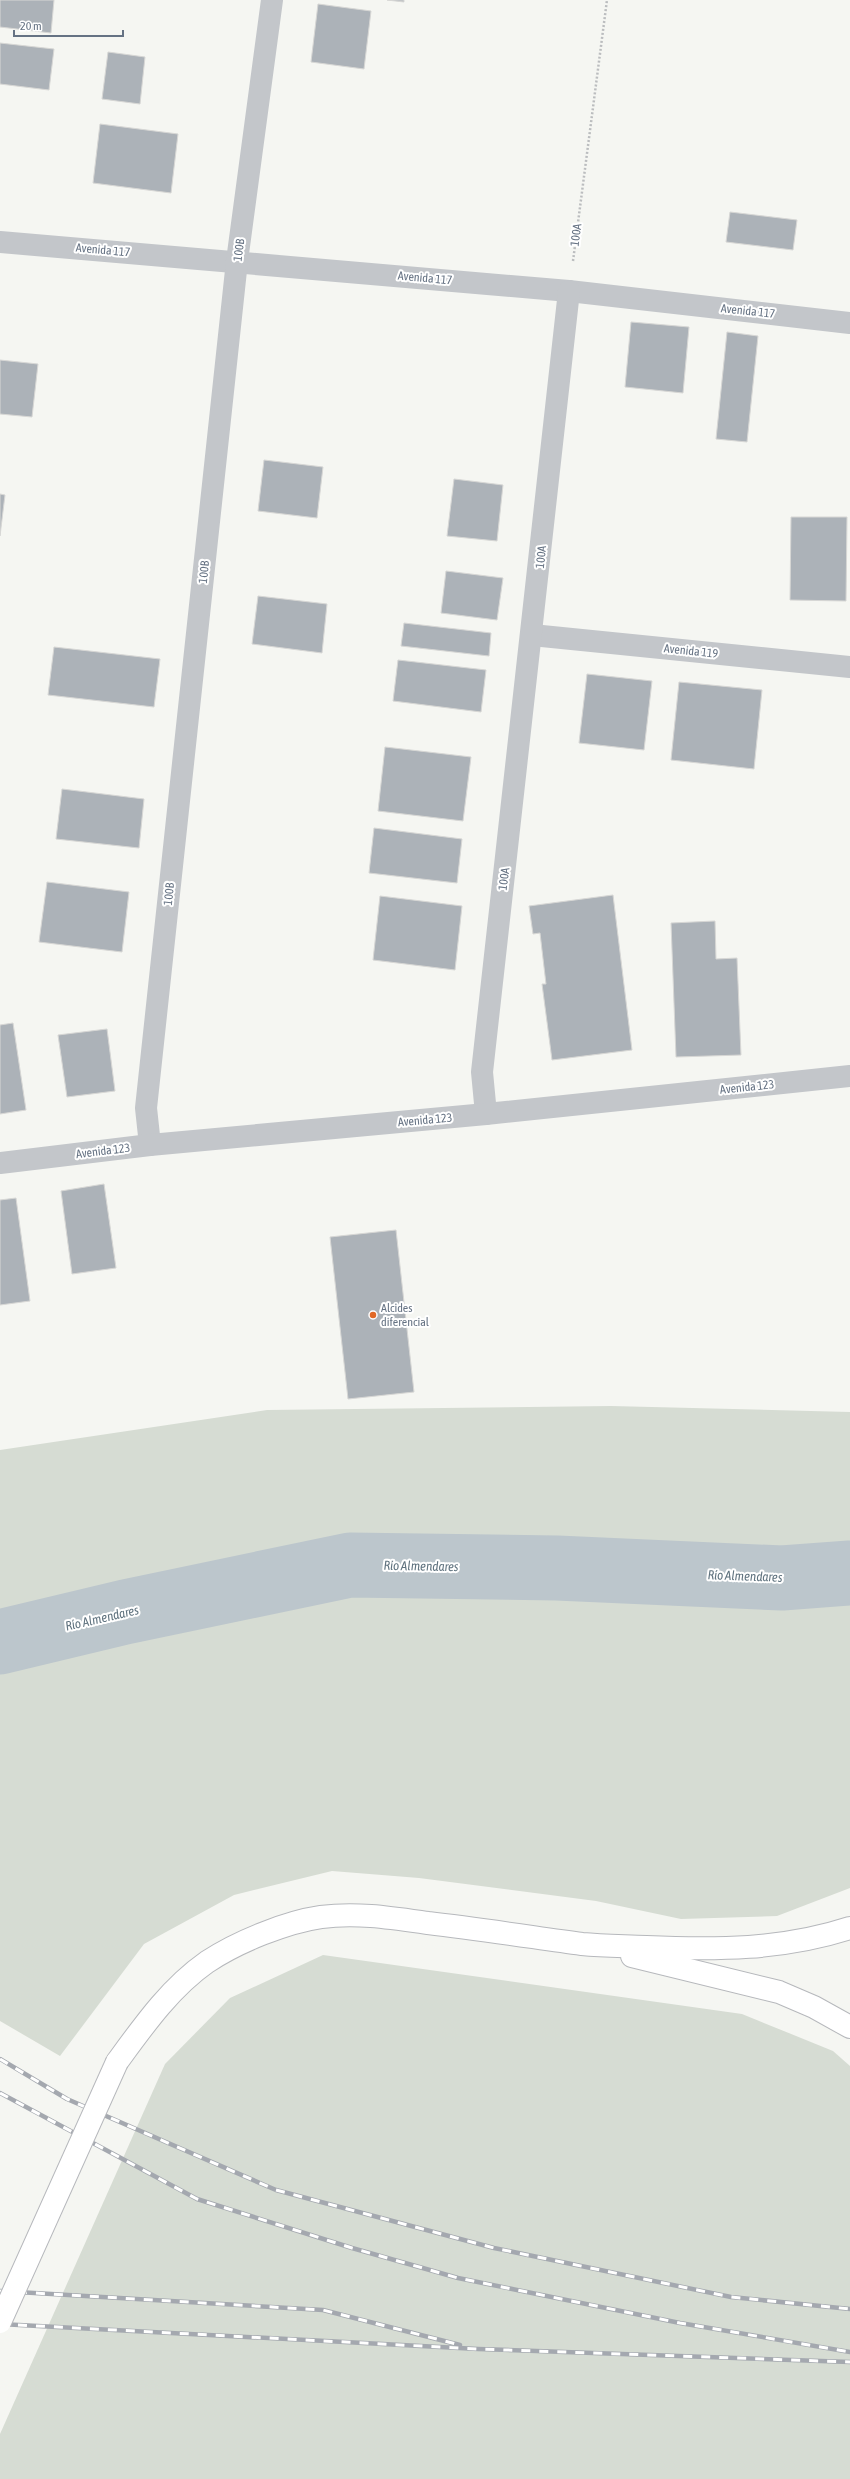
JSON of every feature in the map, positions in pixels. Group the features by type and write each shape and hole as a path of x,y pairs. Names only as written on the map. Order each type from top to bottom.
{"highway":[{"path":"0,2322 117,2062 150,2017 181,1983 209,1961 255,1938 288,1925 322,1917 371,1915 584,1944 722,1949 776,1945 820,1938 850,1928"},
{"path":"584,1944 779,1992 814,2007 850,2027"}],"street":[{"name":"100B","path":"150,1145 146,1108 237,261 272,0"},
{"name":"Avenida 117","path":"0,242 237,261 569,291 850,323"},
{"name":"100A","path":"486,1114 482,1072 532,635 569,291"},
{"name":"Avenida 119","path":"532,635 850,667"},
{"name":"Avenida 123","path":"0,1163 150,1145 486,1114 850,1076"}],"path":[{"name":"100A","path":"569,291 607,0"}],"shaded area":[{"path":"611,1406 850,1412 850,1888 777,1916 681,1919 596,1901 419,1878 332,1871 234,1895 144,1944 60,2056 0,2021 0,1450 267,1410"},
{"path":"323,1955 742,2014 833,2051 850,2066 850,2479 0,2479 0,2434 165,2064 230,1998"}],"building":[{"path":"0,0 54,0 51,33 0,27"},
{"path":"387,0 404,0 404,2"},
{"path":"318,4 371,11 364,69 311,62"},
{"path":"0,43 54,49 49,90 0,84"},
{"path":"108,52 145,57 140,104 102,99"},
{"path":"100,124 178,134 171,193 93,183"},
{"path":"730,212 797,220 793,250 726,242"},
{"path":"631,322 689,327 683,393 625,387"},
{"path":"727,332 758,336 747,442 716,439"},
{"path":"0,360 38,364 32,417 0,414"},
{"path":"264,460 323,467 317,518 258,511"},
{"path":"454,479 503,485 497,541 447,536"},
{"path":"0,494 5,495 0,536"},
{"path":"791,517 847,517 846,601 790,600"},
{"path":"446,571 503,578 497,620 441,613"},
{"path":"258,596 327,604 322,653 252,644"},
{"path":"404,623 491,633 489,656 401,646"},
{"path":"54,647 160,659 154,707 48,695"},
{"path":"398,660 486,670 481,712 393,701"},
{"path":"587,674 652,681 644,750 579,743"},
{"path":"679,682 762,690 754,769 671,760"},
{"path":"385,747 471,757 463,821 378,811"},
{"path":"62,789 144,799 139,848 56,839"},
{"path":"374,828 462,839 457,883 369,873"},
{"path":"47,882 129,892 122,952 39,942"},
{"path":"613,895 632,1050 552,1060 542,984 546,984 540,933 533,934 529,906"},
{"path":"380,896 462,906 455,970 373,960"},
{"path":"715,921 716,959 737,958 741,1055 676,1057 671,923"},
{"path":"13,1023 26,1110 0,1114 0,1025"},
{"path":"107,1029 115,1091 67,1097 58,1035"},
{"path":"104,1184 116,1268 72,1274 61,1191"},
{"path":"16,1198 30,1301 0,1305 0,1200"},
{"path":"396,1230 414,1392 348,1399 330,1237"}],"waterway":[{"name":"Río Almendares","path":"0,1642 125,1612 350,1565 557,1568 782,1578 850,1573"}],"railway":[{"path":"0,2059 67,2099 276,2190 494,2248 731,2297 850,2309"},
{"path":"0,2093 197,2199 352,2248 458,2278 680,2323 850,2352"},
{"path":"0,2291 323,2310 460,2345"},
{"path":"0,2324 478,2349 850,2362"}],"place":[{"name":"Alcides diferencial","path":"373,1315"}]}
